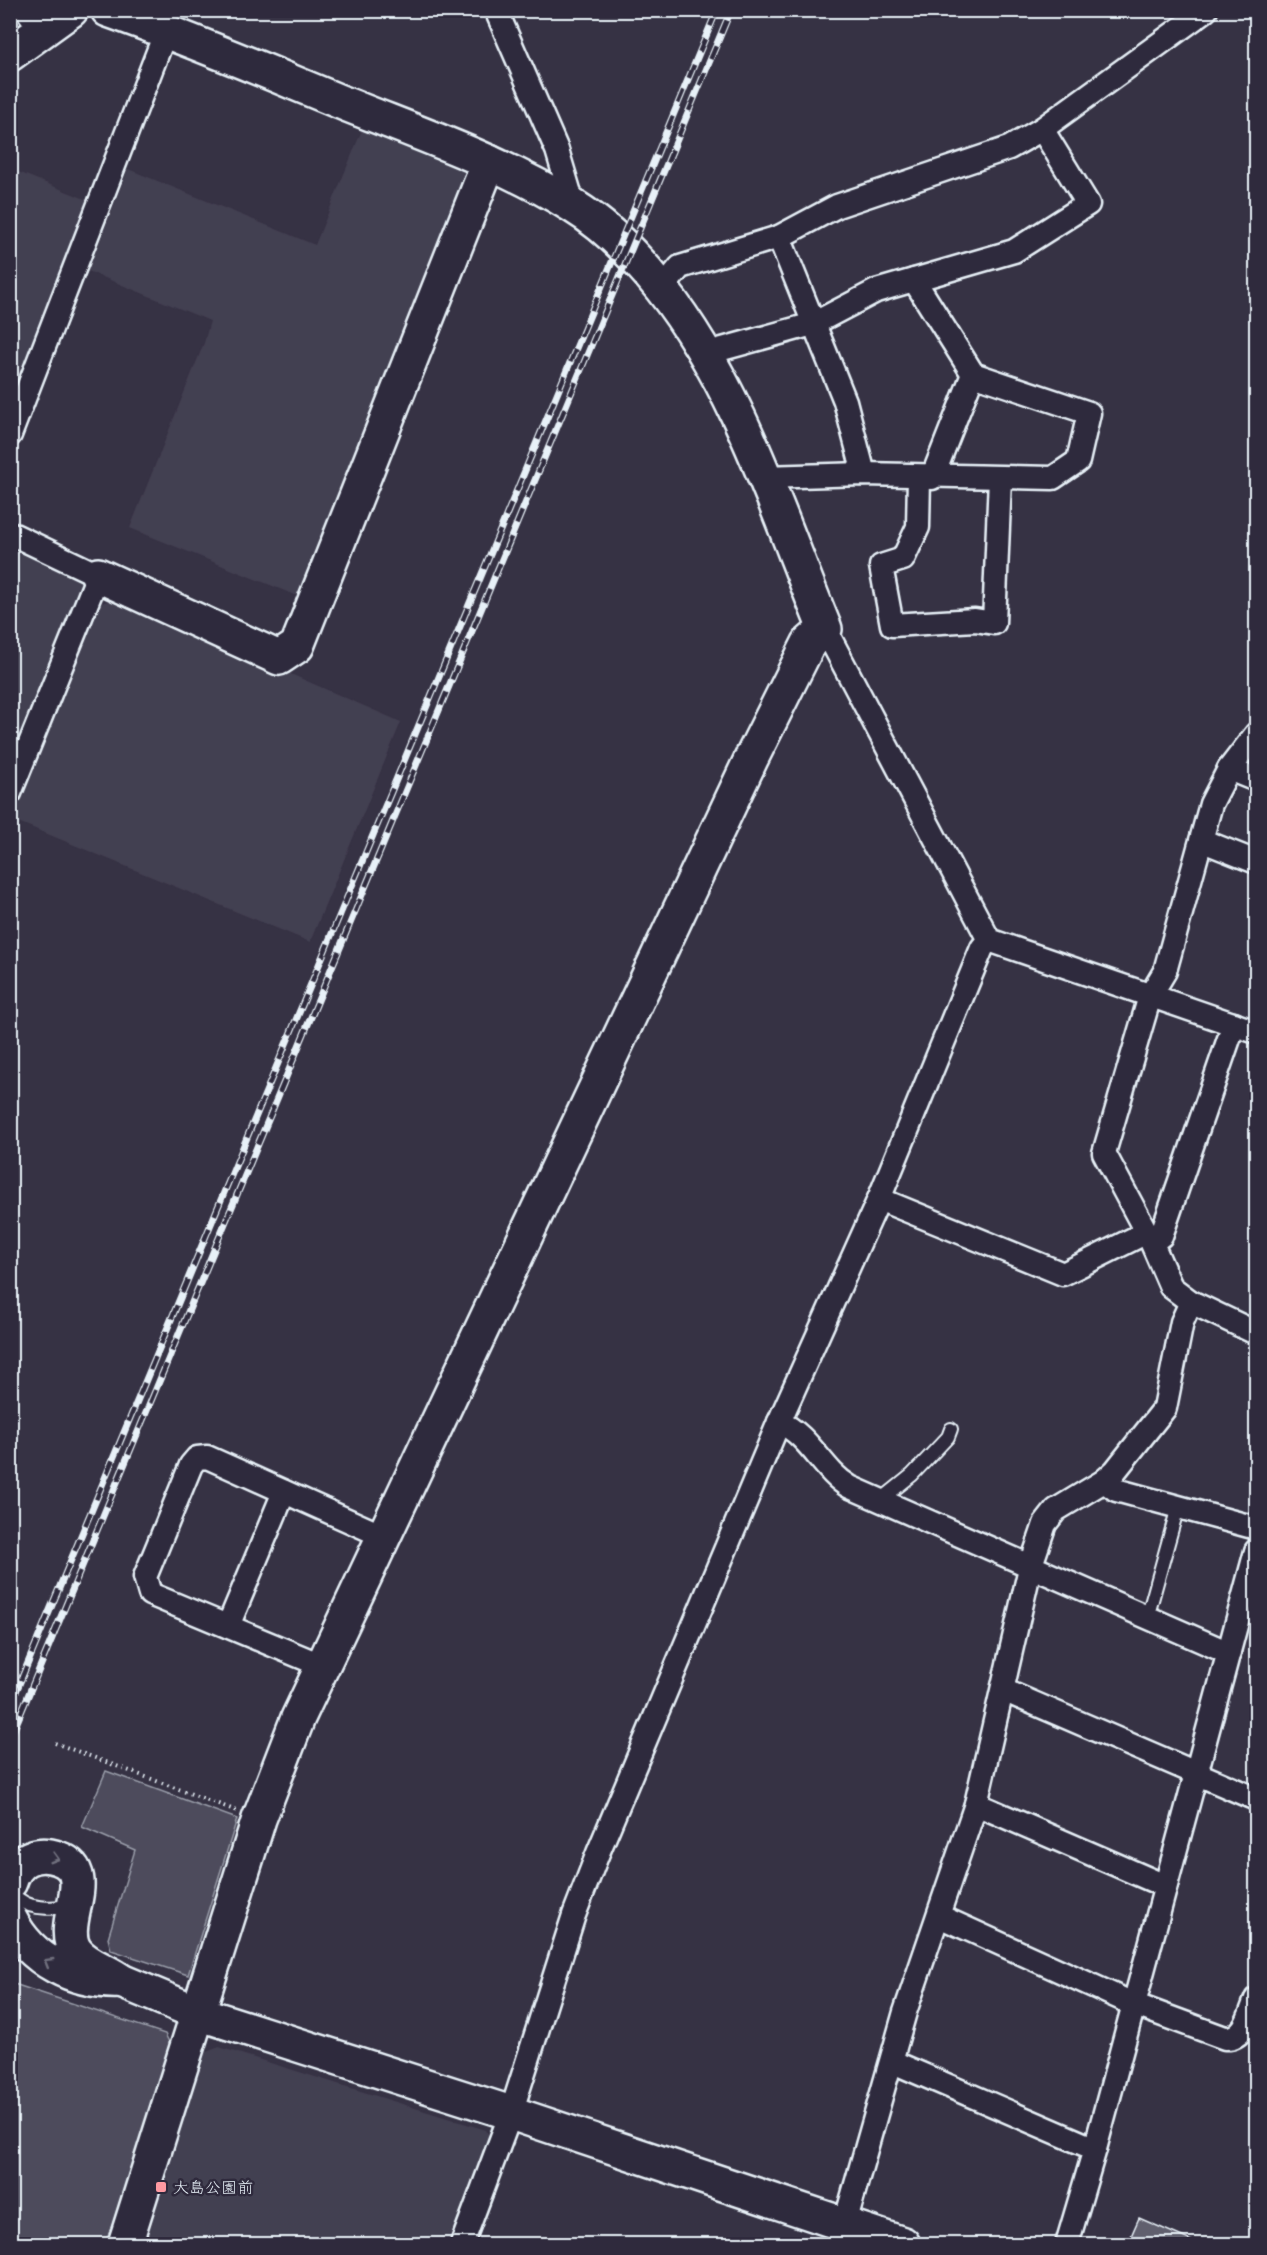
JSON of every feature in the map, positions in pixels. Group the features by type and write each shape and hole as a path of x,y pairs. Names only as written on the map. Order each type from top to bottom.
{"street":[{"path":"10,54 33,19 71,10"},
{"path":"108,10 166,31 489,162 574,207 629,252 662,289 704,354 748,440 825,629 989,940 1257,1032"},
{"path":"496,10 557,150 574,207"},
{"path":"662,289 680,267 779,237 837,206 1009,148 1042,129 1206,10"},
{"path":"10,435 166,31"},
{"path":"704,354 813,324 876,291 1014,251 1088,204 1042,129"},
{"path":"10,533 279,658 297,646 489,162"},
{"path":"779,237 845,401 864,474"},
{"path":"763,477 864,474 1053,478 1078,461 1089,413 973,374 914,280"},
{"path":"973,374 925,477 918,526 903,559 882,566 892,625 975,620 994,623 1000,478"},
{"path":"10,793 98,575"},
{"path":"125,2244 259,1819 298,1718 752,757 809,643 825,629"},
{"path":"1257,734 1229,769 1211,804 1203,841 1166,971 1150,996 1104,1153 1149,1237 1171,1287 1191,1302 1257,1333"},
{"path":"1229,769 1257,780"},
{"path":"1203,841 1257,862"},
{"path":"462,2244 511,2113 579,1901 779,1422 879,1199 982,948 989,940"},
{"path":"879,1199 1063,1274 1149,1237 1161,1236 1234,1024"},
{"path":"843,2236 905,2012 976,1804 1030,1568 1051,1514 1104,1481 1165,1408 1182,1322 1191,1302"},
{"path":"779,1422 797,1431 846,1484 1030,1568 1228,1653"},
{"path":"323,1666 154,1596 144,1583 191,1465 197,1458 207,1457 383,1536"},
{"path":"1104,1481 1116,1490 1257,1528"},
{"path":"228,1626 284,1492"},
{"path":"1067,2244 1095,2149 1132,2004 1257,1551"},
{"path":"1003,1690 1257,1799"},
{"path":"976,1804 1166,1886"},
{"path":"10,1882 23,1861 33,1856 56,1857 73,1868 77,1885 69,1931 75,1950 87,1962 107,1971 121,1981 198,2013 511,2113 843,2236 903,2244"},
{"path":"939,1916 1132,2004 1217,2036 1231,2039 1243,2030 1257,1999"},
{"path":"10,1919 19,1936 34,1953 57,1968 103,1982 121,1981"},
{"path":"892,2062 1095,2149"}],"lane":[{"path":"881,1500 912,1475 948,1437 951,1429"},
{"path":"1148,1618 1178,1507"},
{"path":"10,1889 21,1901 45,1907 67,1905 76,1897"}],"path":[{"path":"55,1743 259,1819"}],"shaded area":[{"path":"364,125 460,163 467,184 302,598 130,528 204,343 210,321 88,271 128,169 315,245"},
{"path":"11,169 90,201 11,399"},
{"path":"11,546 81,577 84,592 11,772"},
{"path":"116,598 401,722 310,942 11,819 96,605"},
{"path":"106,1771 237,1819 188,1975 111,1950 108,1938 135,1850 82,1827"},
{"path":"11,1983 165,2034 171,2046 106,2244 11,2244"},
{"path":"219,2047 486,2130 491,2140 453,2244 144,2244 204,2053"}],"building":[{"path":"1139,2218 1194,2242 1193,2244 1128,2243"}],"railway":[{"path":"10,1706 717,10"},
{"path":"10,1739 731,10"}],"place":[{"name":"大島公園前","path":"161,2187"}]}
